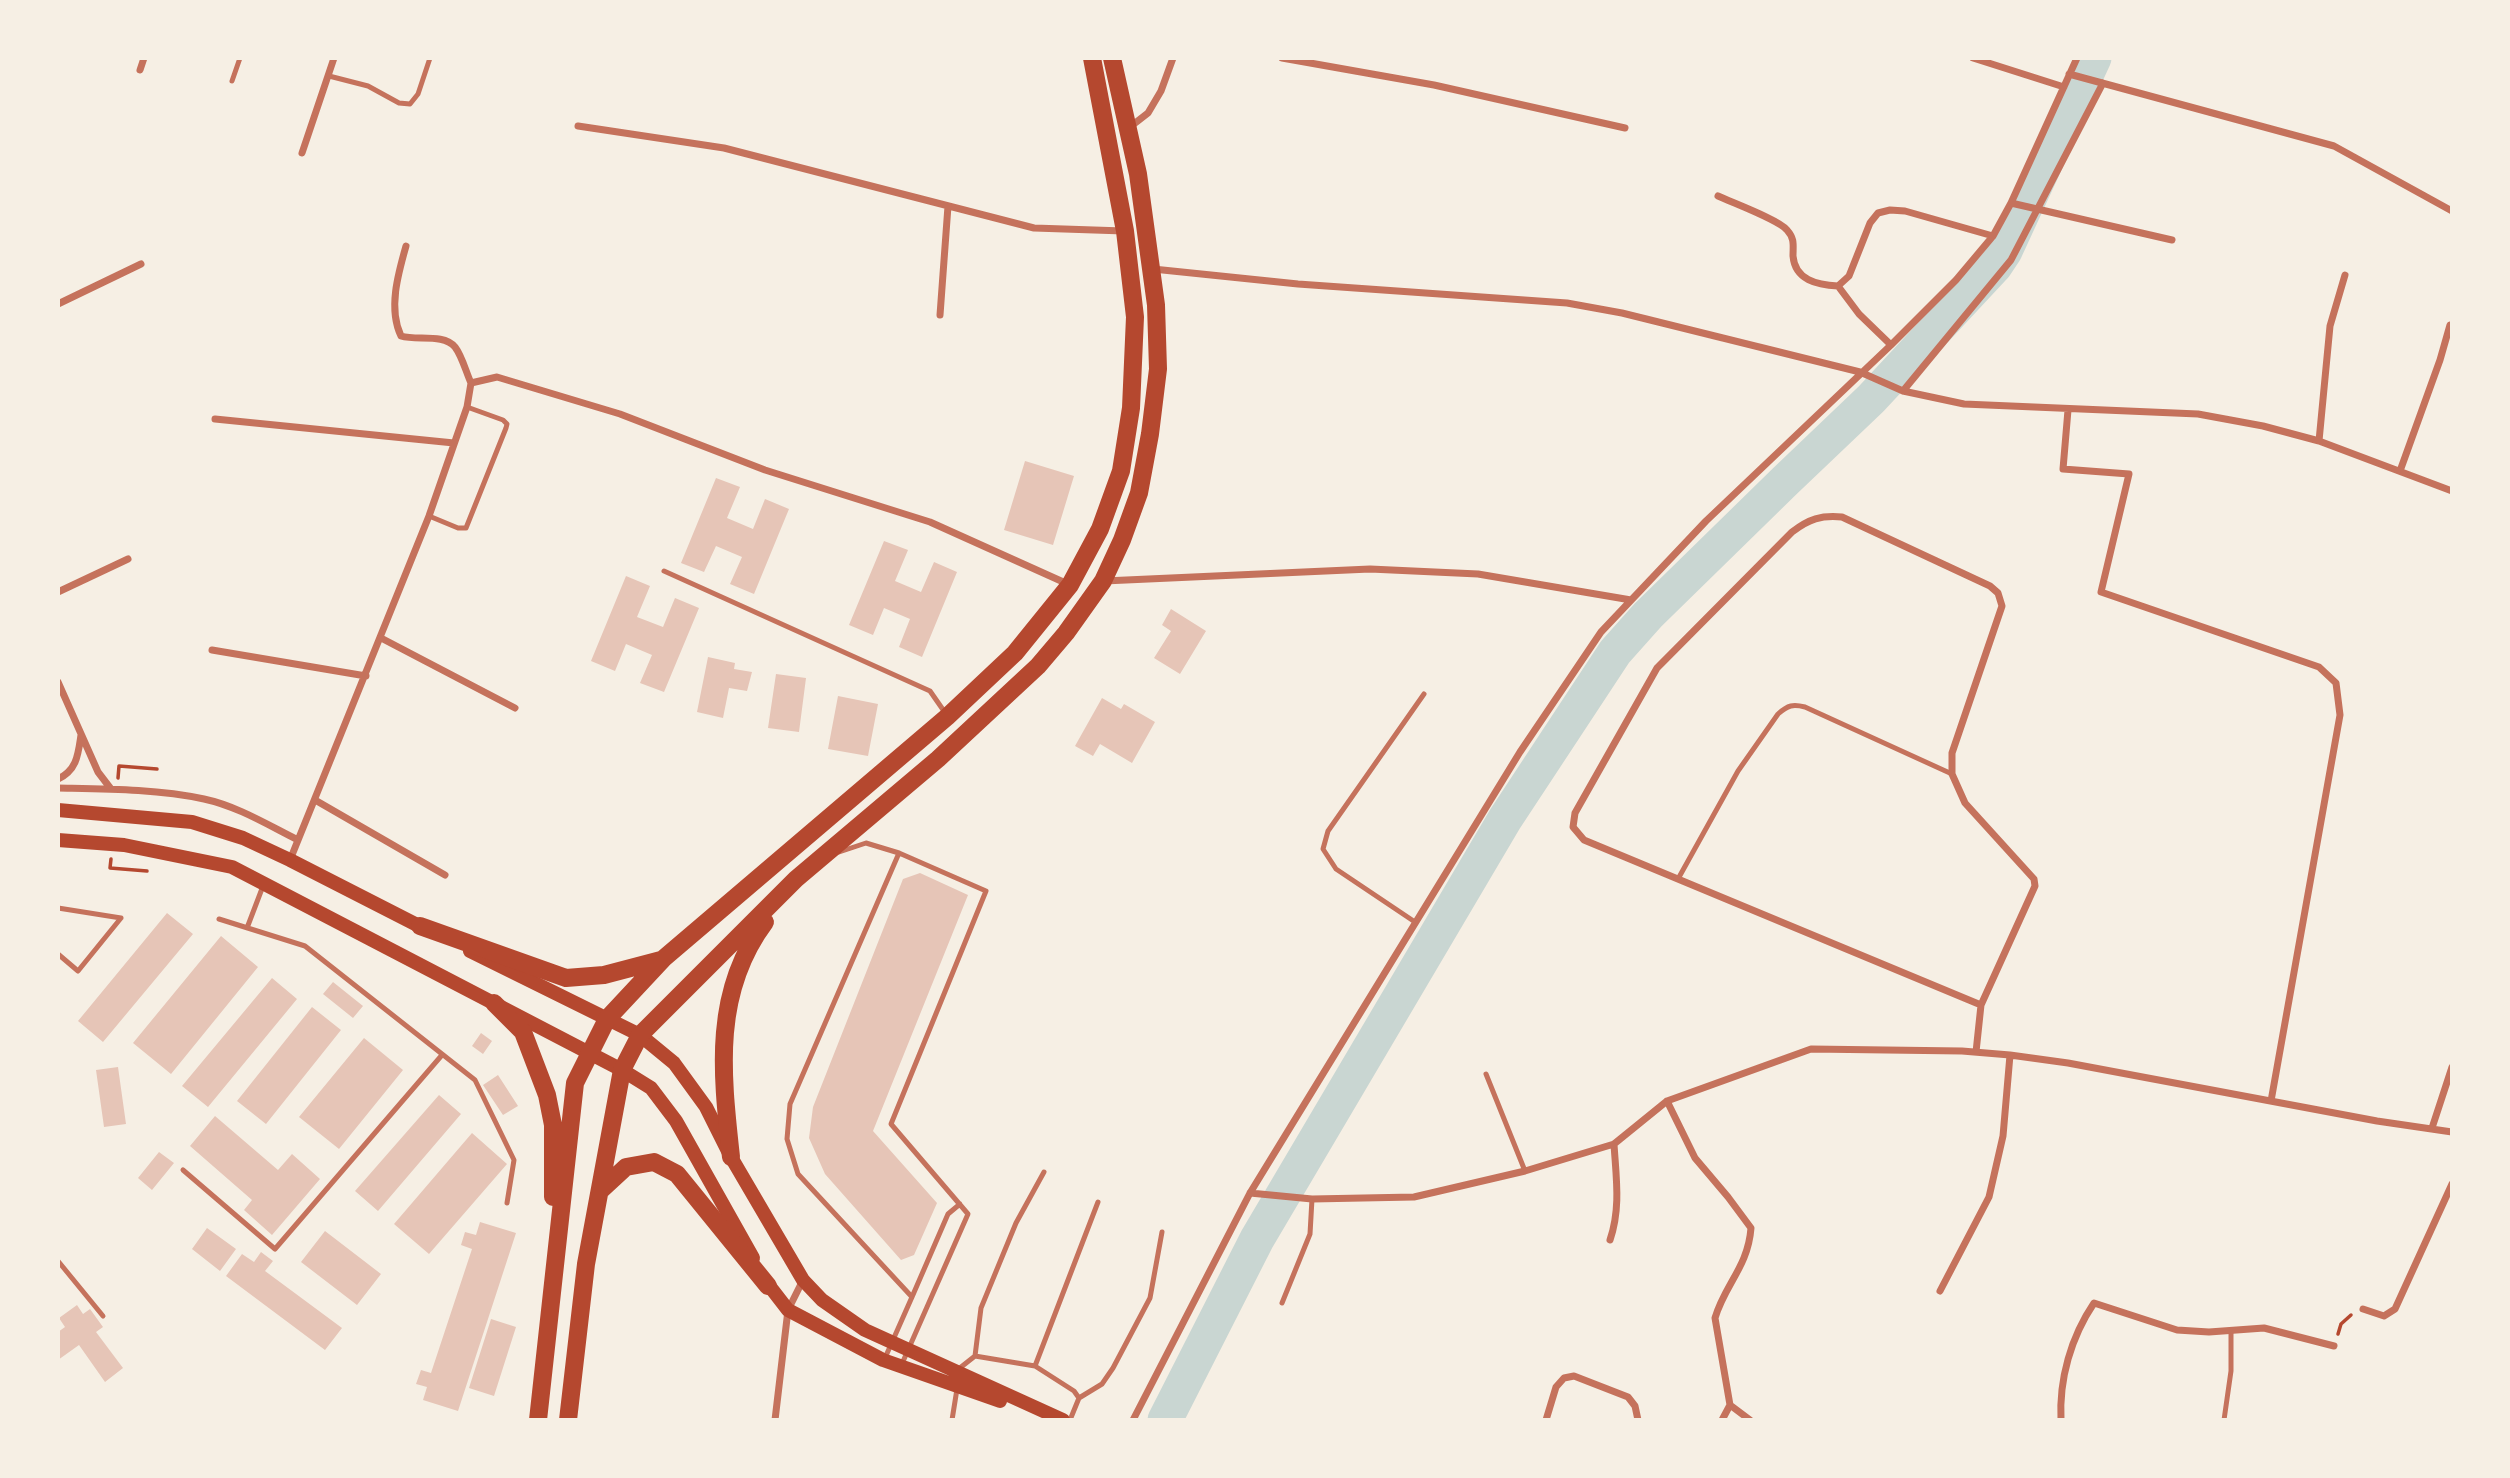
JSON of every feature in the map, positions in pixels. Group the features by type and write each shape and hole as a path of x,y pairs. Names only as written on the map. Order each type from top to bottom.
{"highway":[{"path":"538,1420 575,1083 607,1019 663,959 947,717 1015,653 1070,585 1100,529 1121,471 1129,421 1135,317 1125,231 1092,58"},
{"path":"568,1420 586,1264 622,1070 640,1035 796,879 938,759 1038,666 1066,633 1103,581 1122,540 1139,493 1158,369 1156,304 1138,174 1112,58"},
{"path":"731,1157 725,1103 723,1033 737,972 755,936 796,879"},
{"path":"420,926 566,978 604,975 663,959"},
{"path":"494,1003 523,1032 547,1095 553,1125 553,1288"},
{"path":"600,1191 626,1167 654,1162 677,1174 768,1286"}],"main road":[{"path":"58,810 192,822 243,838 640,1035 674,1063 706,1107 731,1157 803,1280 822,1300 865,1331 909,1350 957,1379"},
{"path":"58,840 124,845 232,867 622,1070 651,1088 676,1121 768,1286 788,1310 900,1367 957,1379 1062,1420"}],"street":[{"path":"140,71 144,58"},
{"path":"302,153 334,58"},
{"path":"1129,128 1148,113 1161,91 1173,58"},
{"path":"1282,58 1434,85 1626,128"},
{"path":"1973,58 2064,87"},
{"path":"1133,1420 1251,1193 1527,741 1601,632 1706,521 1956,280 1993,236 2012,203 2077,58"},
{"path":"2070,74 2334,146 2452,211"},
{"path":"1903,391 2011,260 2102,83"},
{"path":"578,126 724,148 1034,228 1125,231"},
{"path":"1718,196 1785,228 1794,240 1793,258 1797,271 1814,283 1838,286 1859,314 1891,345"},
{"path":"2012,203 2172,240"},
{"path":"940,314 948,206"},
{"path":"1838,286 1849,276 1870,223 1878,213 1889,210 1905,211 1993,236"},
{"path":"290,860 382,638 467,407 471,383 455,347 446,340 401,336 396,326 396,281 406,246"},
{"path":"58,304 141,264"},
{"path":"1152,269 1298,284 1567,303 1622,313 1861,373 1903,391 1964,404 2198,414 2263,426 2319,441 2452,491"},
{"path":"2319,441 2330,326 2345,275"},
{"path":"2400,471 2450,325"},
{"path":"471,383 497,377 620,414 765,470 930,522 1070,585"},
{"path":"2068,410 2063,469 2129,474 2101,592 2319,667 2336,683 2340,715 2271,1101"},
{"path":"215,419 454,443"},
{"path":"1976,1052 1981,1005 2035,886 2034,879 1965,803 1952,774 1952,753 2002,606 1998,593 1990,586 1842,517 1823,515 1807,521 1792,532 1657,668 1575,813 1573,827 1584,840 1981,1005"},
{"path":"58,592 128,559"},
{"path":"1103,581 1370,569 1478,574 1631,600"},
{"path":"382,638 515,708"},
{"path":"212,650 366,676"},
{"path":"58,682 98,772 111,789"},
{"path":"58,779 67,775 77,761 82,735"},
{"path":"58,788 111,789 205,799 244,812 298,840"},
{"path":"315,800 445,875"},
{"path":"1251,1193 1311,1199 1414,1196 1525,1171 1614,1144 1667,1101 1811,1049 2010,1055 2452,1132"},
{"path":"1940,1291 1989,1197 2003,1136 2010,1055"},
{"path":"2432,1128 2452,1067"},
{"path":"1667,1101 1695,1158 1751,1228 1745,1259 1715,1318 1730,1405 1722,1420"},
{"path":"1610,1240 1617,1216 1618,1200 1614,1144"},
{"path":"2363,1309 2385,1315 2395,1309 2452,1184"},
{"path":"775,1420 788,1310 803,1280"},
{"path":"2061,1420 2066,1363 2083,1320 2094,1303 2177,1330 2209,1332 2264,1328 2334,1346"},
{"path":"1546,1420 1556,1387 1563,1378 1574,1377 1628,1397 1638,1420"},
{"path":"1730,1405 1750,1420"}],"lane":[{"path":"232,81 240,58"},
{"path":"329,76 368,86 398,103 410,104 418,94 430,58"},
{"path":"429,516 467,528 506,428 507,424 503,420 467,407"},
{"path":"664,571 930,691 947,717"},
{"path":"1415,922 1336,869 1322,849 1328,831 1423,694"},
{"path":"1678,879 1738,771 1778,714 1787,706 1795,704 1805,707 1952,774"},
{"path":"823,856 866,843 899,853 986,891 891,1124 968,1214 900,1367"},
{"path":"899,853 790,1104 787,1139 798,1174 912,1297"},
{"path":"247,928 264,883"},
{"path":"58,908 121,918 78,971 58,954"},
{"path":"219,919 304,946 475,1080 514,1160 507,1203"},
{"path":"183,1170 275,1249 442,1055"},
{"path":"1486,1074 1525,1171"},
{"path":"975,1356 981,1308 1016,1223 1044,1172"},
{"path":"1282,1303 1310,1234 1311,1199"},
{"path":"1035,1366 1098,1202"},
{"path":"883,1360 948,1213 960,1204"},
{"path":"1070,1420 1079,1398 1102,1384 1114,1368 1150,1298 1162,1232"},
{"path":"58,1261 103,1316"},
{"path":"2224,1420 2231,1371 2231,1331"},
{"path":"952,1420 957,1379 967,1360 975,1356 1035,1366 1074,1391 1079,1398"}],"path":[{"path":"119,766 157,769"},
{"path":"110,868 147,872"},
{"path":"2334,1346 2341,1324 2351,1314 2363,1309"}],"building":[{"path":"1025,461 1074,476 1053,545 1004,530"},
{"path":"716,478 740,487 727,518 753,529 765,499 789,509 754,594 730,584 742,557 716,546 704,572 681,563"},
{"path":"884,541 908,550 895,581 921,592 934,562 957,572 922,657 899,647 910,619 884,608 873,635 849,625"},
{"path":"626,576 650,586 637,617 663,627 675,598 699,608 664,692 640,683 652,655 626,644 615,671 591,661"},
{"path":"1171,609 1206,631 1180,674 1154,658 1171,631 1162,625"},
{"path":"708,657 735,663 734,669 752,672 747,691 729,688 723,718 697,712"},
{"path":"776,674 806,678 799,732 768,728"},
{"path":"838,696 878,704 868,756 828,749"},
{"path":"1102,698 1121,709 1124,704 1155,722 1132,763 1100,744 1093,756 1075,746"},
{"path":"920,873 968,895 873,1131 937,1203 914,1255 901,1260 825,1174 809,1138 813,1107 903,879"},
{"path":"167,913 193,934 103,1042 78,1021"},
{"path":"221,936 258,967 171,1074 133,1043"},
{"path":"272,978 297,999 208,1107 182,1086"},
{"path":"333,982 363,1006 353,1018 323,994"},
{"path":"312,1007 341,1030 266,1124 237,1101"},
{"path":"481,1033 492,1041 483,1054 472,1046"},
{"path":"364,1038 403,1070 339,1149 299,1117"},
{"path":"118,1067 126,1124 104,1127 96,1070"},
{"path":"498,1075 518,1106 503,1115 483,1085"},
{"path":"439,1095 461,1114 378,1211 355,1191"},
{"path":"215,1116 278,1170 292,1154 320,1179 272,1235 244,1210 252,1200 190,1146"},
{"path":"472,1133 507,1164 429,1254 394,1224"},
{"path":"159,1152 174,1163 152,1190 138,1178"},
{"path":"480,1222 516,1233 458,1411 423,1400 427,1387 416,1384 421,1370 431,1373 472,1249 461,1245 465,1232 476,1235"},
{"path":"207,1228 236,1249 220,1271 192,1249"},
{"path":"325,1231 381,1274 357,1305 301,1262"},
{"path":"261,1252 273,1261 265,1271 342,1328 325,1350 226,1276 242,1254 254,1262"},
{"path":"77,1305 83,1314 90,1309 103,1327 96,1332 123,1368 105,1382 79,1345 58,1360 58,1332 65,1327 59,1318"},
{"path":"491,1319 516,1327 494,1396 469,1388"}],"waterway":[{"path":"1165,1420 1257,1239 1505,819 1615,652 1648,615 1871,399 1995,266 2005,251 2094,58"}]}
